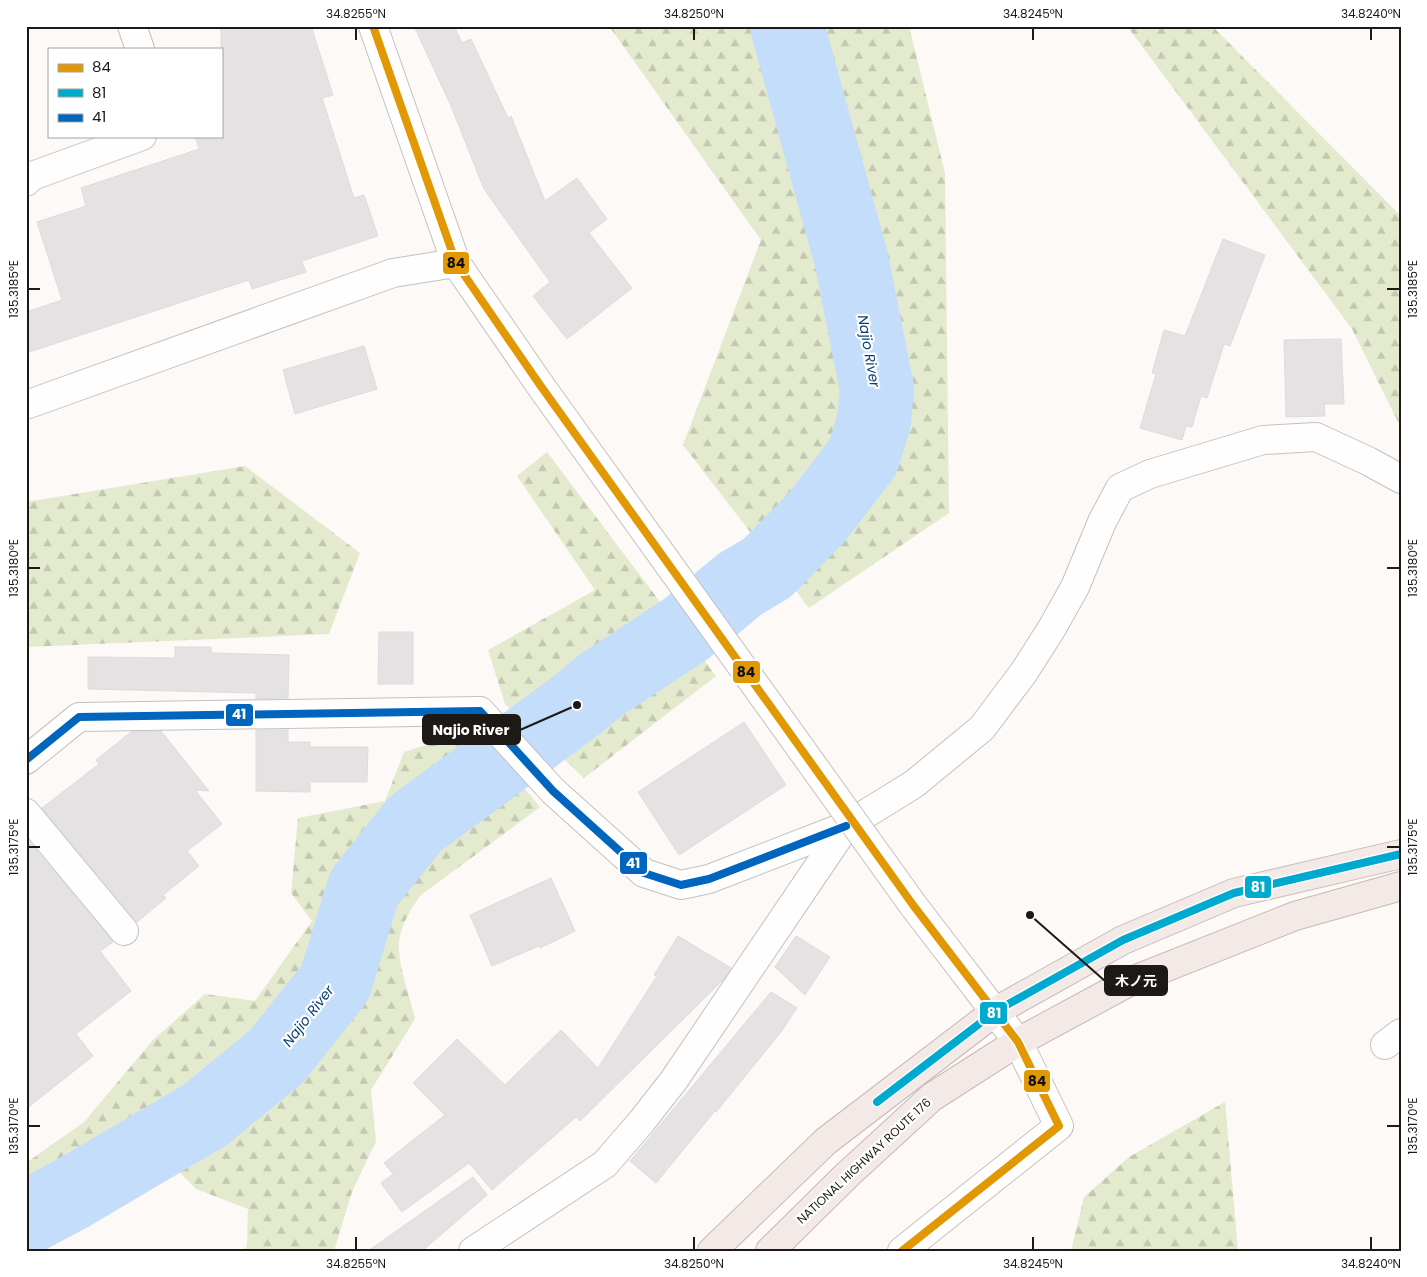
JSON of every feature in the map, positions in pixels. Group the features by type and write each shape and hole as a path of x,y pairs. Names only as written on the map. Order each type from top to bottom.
{"highway":[{"path":"712,1251 826,1141 996,1011 1123,940 1234,894 1401,854"},
{"name":"NATIONAL HIGHWAY ROUTE 176","path":"770,1251 846,1176 932,1097 1018,1042 1129,982 1295,916 1401,886"}],"street":[{"path":"132,26 140,48"},
{"path":"373,26 456,263 540,385 914,905 1018,1042 1059,1126 902,1251"},
{"path":"26,182 32,176 136,138"},
{"path":"26,405 393,273 456,263"},
{"path":"26,760 80,716 480,712 553,791 644,873 681,885 709,879 846,826 914,784 982,728 1024,672 1052,628 1074,587 1102,522 1120,488 1150,474 1263,440 1316,437 1368,461 1401,479"},
{"path":"26,813 124,931"},
{"path":"472,1251 605,1164 674,1080 846,826"}],"green space":[{"path":"609,26 909,26 945,173 949,513 809,608 683,445 761,240"},
{"path":"1127,26 1212,26 1401,216 1401,428 1352,329"},
{"path":"547,452 716,676 584,778 505,704 488,650 595,590 517,476"},
{"path":"245,466 360,553 329,634 26,647 26,502"},
{"path":"476,730 540,807 421,895 404,923 399,941 400,959 415,1019 371,1090 376,1141 352,1192 334,1251 244,1251 247,1245 248,1209 196,1189 132,1124 26,1191 26,1163 84,1122 153,1040 205,994 255,1001 312,921 291,893 298,818 385,801 404,752"},
{"path":"1225,1102 1238,1251 1071,1251 1084,1197 1129,1157"}],"building":[{"path":"221,26 311,26 333,95 322,98 354,198 364,195 378,236 302,261 306,272 252,289 249,280 26,353 26,312 62,300 37,222 86,206 81,188 199,149 196,138 222,138"},
{"path":"414,26 454,26 462,43 471,39 508,118 511,116 545,201 577,178 607,219 589,233 632,288 567,339 533,296 550,282 484,189 451,106"},
{"path":"1223,239 1265,255 1230,346 1224,344 1207,398 1201,396 1192,427 1186,426 1182,440 1140,428 1156,374 1152,373 1164,330 1185,336"},
{"path":"1341,339 1344,404 1324,404 1325,416 1286,417 1284,340"},
{"path":"364,346 377,389 295,414 283,370"},
{"path":"379,632 413,632 413,684 378,684"},
{"path":"175,647 211,647 211,653 289,655 288,698 256,699 256,693 88,689 88,657 175,658"},
{"path":"744,722 786,785 679,855 638,792"},
{"path":"256,730 288,730 288,742 310,742 310,747 368,747 367,782 310,782 310,792 256,791"},
{"path":"161,731 209,791 195,790 222,824 187,851 199,866 163,895 166,898 137,922 42,808 99,764 96,760 131,732"},
{"path":"26,838 113,942 100,951 131,991 76,1034 93,1056 26,1109"},
{"path":"551,878 575,931 540,948 539,946 492,966 470,915"},
{"path":"678,936 731,968 723,980 580,1121 576,1117 492,1190 469,1163 402,1212 381,1183 393,1174 384,1163 445,1115 413,1083 457,1039 505,1085 561,1030 598,1068 657,976 654,975"},
{"path":"796,936 830,957 805,995 775,967"},
{"path":"771,992 797,1008 781,1032 656,1183 630,1161"},
{"path":"473,1177 487,1195 422,1251 368,1251"}],"waterway":[{"name":"Najio River","path":"26,1218 73,1193 205,1115 276,1057 335,983 364,888 415,824 577,705 601,685 686,629 740,584 767,568 817,517 863,457 874,421 877,389 851,258 787,26"}],"transit line":[{"name":"84","path":"373,26 456,263 540,385 913,905 1018,1042 1059,1126 902,1251"},
{"name":"41","path":"26,760 79,717 480,711 553,791 644,873 681,885 709,879 846,826"},
{"name":"81","path":"877,1102 996,1011 1123,940 1234,893 1401,854"}],"place":[{"name":"Najio River","path":"577,705"},
{"name":"木ノ元","path":"1030,915"}]}
